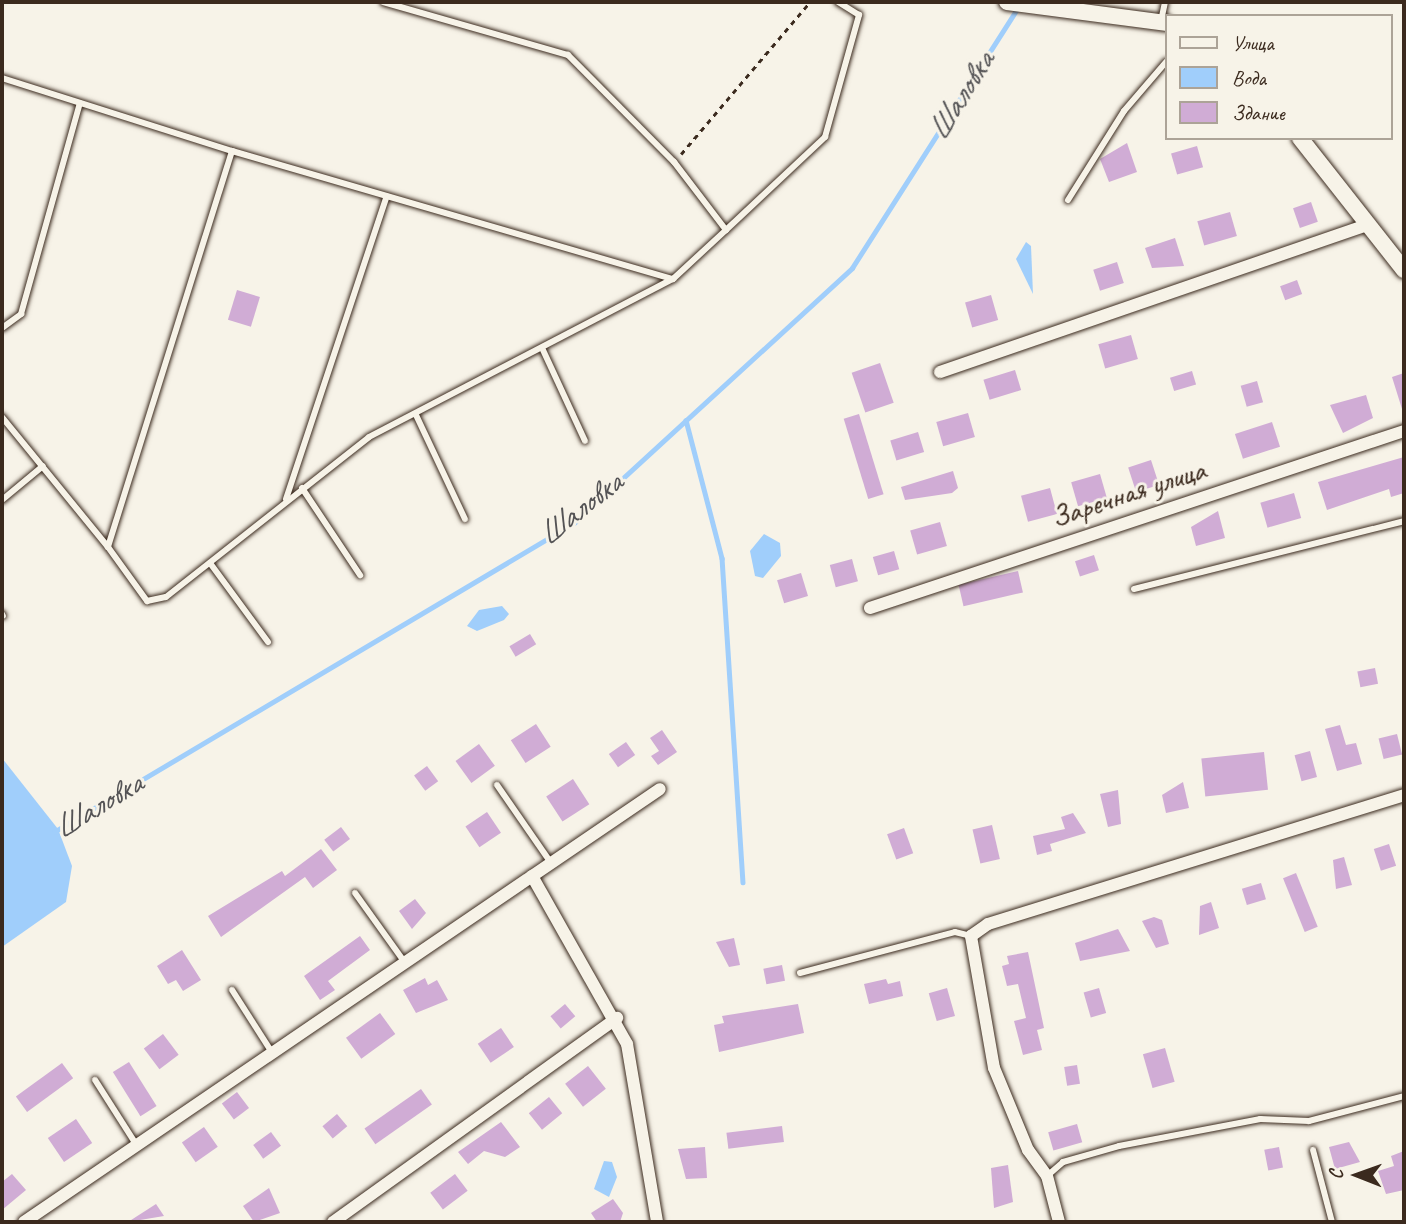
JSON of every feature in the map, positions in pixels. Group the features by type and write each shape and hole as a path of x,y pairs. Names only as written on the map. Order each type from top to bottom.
{"street":[{"path":"1007,2 1034,3 1163,22"},
{"path":"1302,140 1404,270"},
{"path":"940,372 1369,224"},
{"name":"Заречная улица","path":"870,608 1404,431"},
{"path":"24,1222 403,960 660,789"},
{"path":"1059,1222 1047,1176 1000,1088 971,963 971,936 988,924 1404,795"},
{"path":"532,876 617,1018 627,1044 657,1222"},
{"path":"333,1222 617,1018"}],"lane":[{"path":"383,2 569,55 674,162 726,230"},
{"path":"2,417 108,547 147,601 166,597 286,500 369,438 544,350 673,279 825,137 859,15 838,2"},
{"path":"1163,22 1165,2"},
{"path":"1068,200 1124,111 1164,64"},
{"path":"2,78 232,151 673,279"},
{"path":"2,328 21,314 80,103"},
{"path":"108,547 232,151"},
{"path":"286,500 387,196"},
{"path":"544,350 586,441"},
{"path":"416,415 465,519"},
{"path":"2,500 43,466"},
{"path":"302,488 360,575"},
{"path":"1134,589 1404,521"},
{"path":"210,563 268,642"},
{"path":"497,785 551,863"},
{"path":"355,893 403,960"},
{"path":"800,973 955,932 971,936"},
{"path":"232,990 271,1051"},
{"path":"95,1080 136,1144"},
{"path":"1047,1176 1063,1162 1119,1146 1260,1119 1309,1121 1404,1096"},
{"path":"1312,1150 1332,1222"}],"path":[{"path":"674,162 810,2"}],"water":[{"path":"1026,242 1031,246 1033,294 1016,259"},
{"path":"764,534 780,543 781,556 763,578 755,576 750,551"},
{"path":"502,606 509,614 504,620 477,631 467,626 479,610"},
{"path":"2,758 58,829 72,866 66,902 2,947"},
{"path":"604,1161 612,1162 617,1177 609,1197 594,1189"}],"building":[{"path":"1127,143 1137,172 1109,182 1100,159"},
{"path":"1197,146 1203,167 1177,175 1171,153"},
{"path":"1311,202 1318,222 1300,228 1293,208"},
{"path":"1230,212 1237,236 1204,245 1197,221"},
{"path":"1175,238 1184,266 1152,268 1145,248"},
{"path":"1117,262 1124,283 1100,291 1093,270"},
{"path":"1297,280 1302,294 1285,300 1280,286"},
{"path":"237,290 260,297 251,327 228,320"},
{"path":"991,295 998,320 972,327 965,302"},
{"path":"1131,335 1138,359 1105,368 1098,344"},
{"path":"880,363 894,403 865,412 852,373"},
{"path":"1015,370 1021,390 990,400 983,380"},
{"path":"1192,371 1196,384 1174,391 1170,378"},
{"path":"1404,373 1404,408 1402,409 1392,377"},
{"path":"1257,381 1263,402 1247,407 1241,386"},
{"path":"1366,395 1373,418 1343,433 1330,405"},
{"path":"968,413 975,437 943,446 936,422"},
{"path":"859,414 884,494 868,499 844,419"},
{"path":"1272,422 1280,447 1243,459 1235,434"},
{"path":"918,432 924,452 896,461 890,440"},
{"path":"1404,457 1404,493 1391,497 1389,489 1327,510 1318,482"},
{"path":"1151,460 1159,485 1136,492 1128,467"},
{"path":"953,471 958,488 952,493 905,500 901,487"},
{"path":"1100,474 1107,498 1078,506 1071,482"},
{"path":"1050,488 1057,514 1028,522 1021,496"},
{"path":"1294,493 1301,518 1268,528 1260,503"},
{"path":"1218,511 1225,538 1196,546 1191,527"},
{"path":"940,522 947,546 917,555 910,531"},
{"path":"894,551 899,569 878,575 873,557"},
{"path":"1094,555 1099,570 1080,576 1075,561"},
{"path":"852,559 858,581 836,587 830,565"},
{"path":"1018,571 1023,592 964,606 959,585"},
{"path":"801,573 808,596 784,603 777,580"},
{"path":"530,634 536,644 516,657 509,646"},
{"path":"1375,668 1378,684 1360,687 1357,671"},
{"path":"536,724 551,747 526,763 511,740"},
{"path":"1340,725 1346,745 1356,743 1362,764 1337,771 1325,729"},
{"path":"662,730 677,752 658,765 651,756 659,751 650,738"},
{"path":"1397,734 1402,754 1384,759 1379,739"},
{"path":"626,742 635,755 618,767 609,754"},
{"path":"479,744 495,766 471,783 456,761"},
{"path":"1310,751 1317,777 1302,781 1295,755"},
{"path":"1264,752 1268,790 1205,796 1201,759"},
{"path":"427,766 438,781 425,791 414,775"},
{"path":"573,779 589,804 563,822 546,796"},
{"path":"1183,782 1189,808 1166,813 1162,795"},
{"path":"1118,790 1121,824 1108,827 1100,794"},
{"path":"487,812 501,833 479,847 465,827"},
{"path":"1073,813 1086,833 1050,844 1052,851 1037,855 1033,836 1065,829 1061,817"},
{"path":"992,825 1000,859 980,864 973,829"},
{"path":"341,827 350,839 333,852 324,840"},
{"path":"904,828 913,853 896,860 887,834"},
{"path":"1389,844 1396,866 1381,871 1374,849"},
{"path":"321,849 337,870 313,888 305,877 221,937 208,916 282,871 285,876"},
{"path":"1344,857 1352,885 1336,889 1333,860"},
{"path":"1296,873 1318,927 1305,932 1283,878"},
{"path":"1261,883 1266,899 1247,905 1242,889"},
{"path":"415,899 426,913 412,929 399,911"},
{"path":"1211,902 1219,928 1199,935 1200,906"},
{"path":"1154,917 1162,920 1169,944 1156,948 1142,921"},
{"path":"1118,929 1130,951 1080,961 1075,943"},
{"path":"360,936 370,950 328,981 335,990 320,1000 304,976"},
{"path":"734,938 740,965 729,967 716,942"},
{"path":"182,950 201,980 183,991 176,980 168,984 157,966"},
{"path":"1028,952 1044,1028 1037,1030 1042,1050 1023,1055 1014,1021 1026,1018 1018,984 1007,986 1002,966 1009,964 1007,956"},
{"path":"782,965 785,981 766,984 763,969"},
{"path":"425,978 428,985 437,980 448,1000 416,1013 403,990"},
{"path":"886,979 888,984 900,981 903,996 869,1004 864,984"},
{"path":"947,988 955,1016 937,1021 929,993"},
{"path":"1099,988 1106,1013 1091,1017 1084,992"},
{"path":"565,1004 575,1016 561,1028 550,1016"},
{"path":"798,1004 804,1033 719,1052 714,1025 724,1023 722,1016"},
{"path":"380,1013 395,1034 361,1059 346,1038"},
{"path":"501,1028 514,1047 491,1063 478,1044"},
{"path":"163,1034 179,1055 159,1069 144,1048"},
{"path":"1165,1048 1175,1082 1153,1088 1143,1054"},
{"path":"129,1062 157,1106 140,1116 113,1072"},
{"path":"62,1063 73,1078 27,1112 16,1097"},
{"path":"1077,1065 1080,1084 1067,1086 1064,1067"},
{"path":"588,1066 606,1089 583,1107 565,1084"},
{"path":"421,1089 432,1105 375,1144 364,1129"},
{"path":"237,1092 249,1108 234,1119 222,1103"},
{"path":"549,1097 562,1113 542,1130 529,1113"},
{"path":"337,1114 347,1126 333,1138 322,1126"},
{"path":"76,1119 92,1143 64,1162 48,1138"},
{"path":"501,1122 520,1147 505,1157 484,1151 468,1164 458,1152"},
{"path":"1077,1124 1082,1142 1053,1151 1048,1132"},
{"path":"782,1126 784,1142 728,1149 726,1133"},
{"path":"204,1127 218,1147 196,1162 182,1142"},
{"path":"271,1132 281,1146 263,1159 253,1145"},
{"path":"1349,1142 1360,1162 1335,1169 1329,1147"},
{"path":"705,1147 707,1178 686,1179 678,1149"},
{"path":"1279,1147 1283,1168 1268,1170 1264,1150"},
{"path":"1404,1151 1404,1190 1386,1194 1378,1171 1394,1166 1391,1156"},
{"path":"1008,1165 1013,1202 994,1208 991,1168"},
{"path":"12,1174 26,1190 2,1210 2,1182"},
{"path":"455,1174 468,1191 443,1209 430,1193"},
{"path":"269,1188 280,1213 254,1222 243,1206"},
{"path":"613,1199 623,1213 620,1222 597,1222 591,1213"},
{"path":"156,1204 164,1216 128,1222"}],"waterway":[{"name":"Шаловка","path":"54,832 574,523 852,268 1017,9"},
{"path":"686,420 722,558 743,882"}]}
